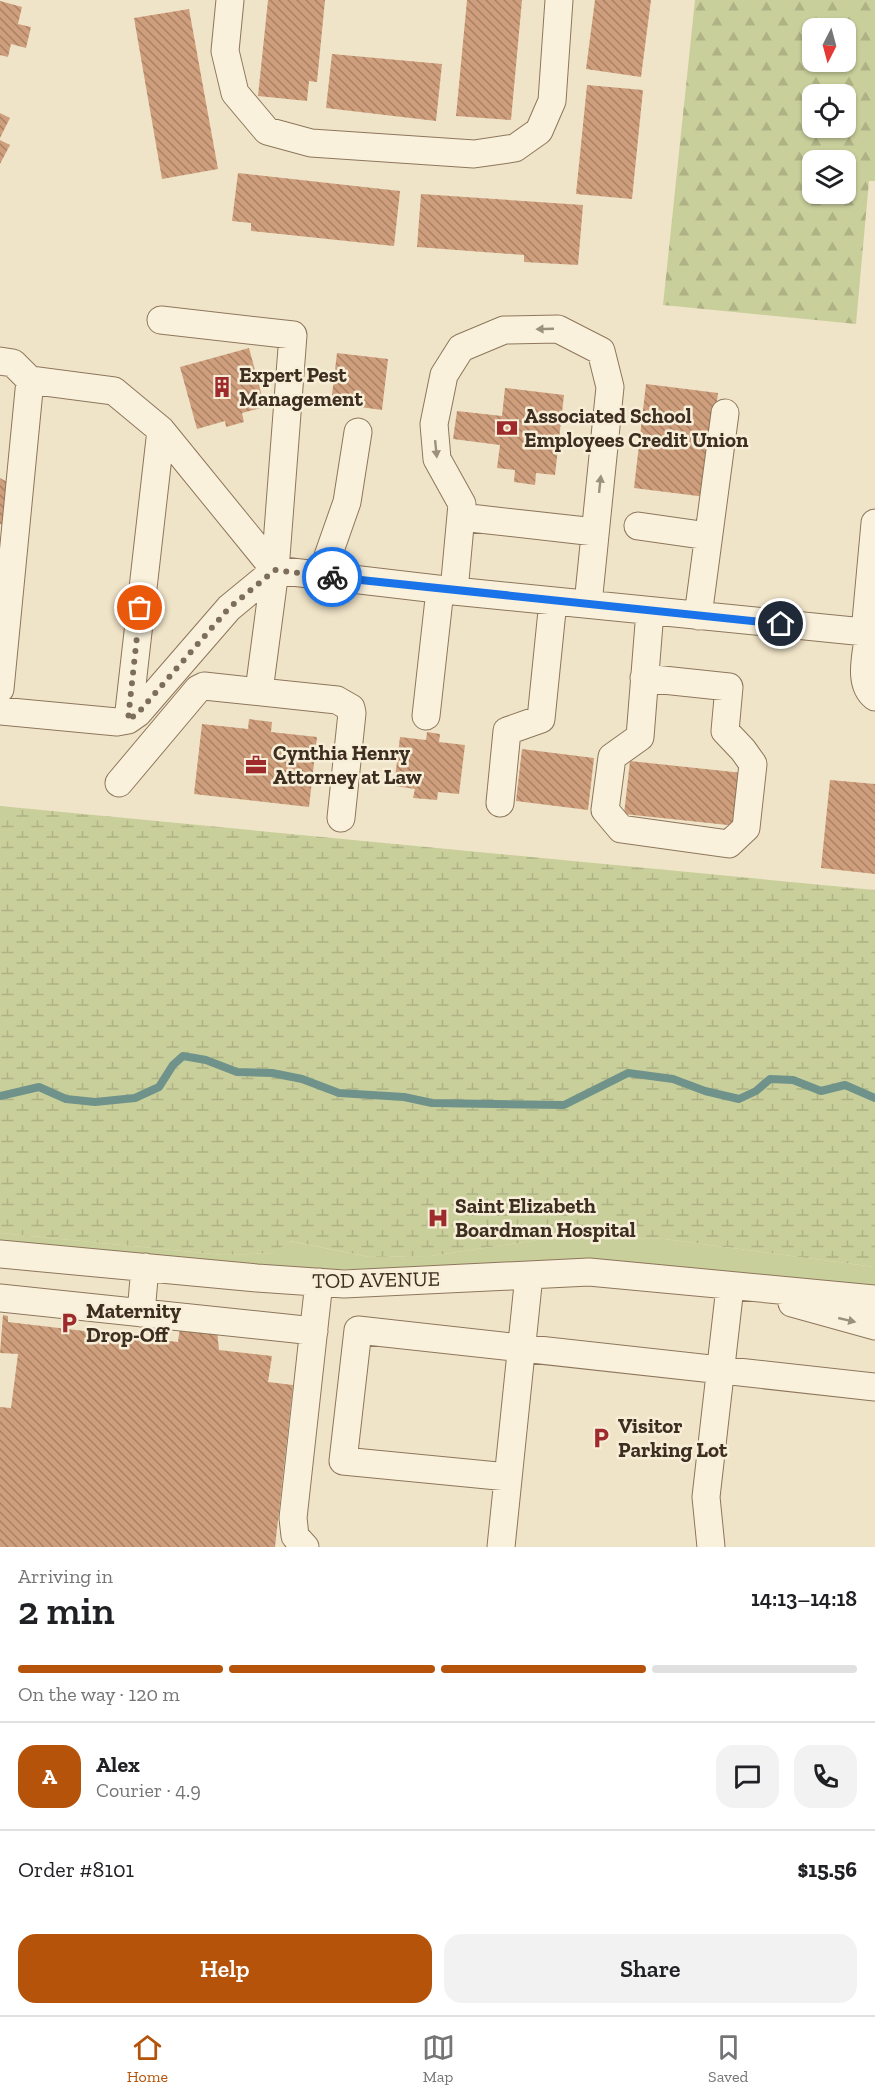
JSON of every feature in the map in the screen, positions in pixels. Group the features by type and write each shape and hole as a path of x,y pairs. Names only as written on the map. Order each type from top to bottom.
{"street":[{"path":"230,0 225,51 235,93 267,131 311,143 474,154 515,148 539,131 552,101 559,0"},
{"path":"161,320 293,336 275,570 259,691"},
{"path":"426,716 462,504 437,459 434,424 444,375 461,348 504,330 558,329 601,351 610,387 588,604"},
{"path":"0,361 13,363 30,380 114,391 161,430 275,570 447,590 870,632"},
{"path":"0,689 30,380"},
{"path":"698,615 725,413"},
{"path":"128,720 161,430"},
{"path":"321,576 347,502 358,432"},
{"path":"461,518 596,532"},
{"path":"638,525 708,536"},
{"path":"874,541 870,632 864,681 867,691 875,697"},
{"path":"0,711 117,722 128,720 138,713 229,608 275,570"},
{"path":"500,803 507,731 541,719 553,601"},
{"path":"644,678 729,687 725,731 753,764 746,828 729,844 621,829 605,810 612,757 640,737 644,678 650,610"},
{"path":"119,783 198,689 204,686 338,700 351,708 341,818"},
{"name":"TOD AVENUE","path":"0,1254 344,1284 589,1272 875,1299"},
{"path":"141,1313 145,1267"},
{"path":"501,1547 529,1275"},
{"path":"305,1547 296,1536 293,1518 319,1282"},
{"path":"711,1547 706,1497 720,1371 741,1288"},
{"name":"TOD AVENUE","path":"741,1288 839,1318 875,1326"},
{"path":"0,1298 314,1331"},
{"path":"508,1477 342,1461 358,1330 875,1387"}],"green space":[{"path":"695,0 875,0 875,181 869,181 856,324 663,305"},
{"path":"0,806 875,890 875,1267 664,1239 564,1236 431,1256 370,1257 290,1241 273,1253 223,1255 0,1233"},
{"path":"0,1233 223,1255 273,1253 289,1241 370,1257 431,1256 564,1236 664,1239 875,1267 875,1289 430,1269 283,1269 0,1242"}],"building":[{"path":"268,0 325,0 317,82 309,81 307,101 258,96"},
{"path":"467,0 522,0 511,120 456,116"},
{"path":"595,0 651,0 641,77 586,69"},
{"path":"0,1 22,7 18,24 31,27 26,48 11,44 8,57 0,55"},
{"path":"189,9 218,169 162,179 134,18"},
{"path":"332,54 442,64 436,121 326,108"},
{"path":"587,85 643,90 632,199 576,194"},
{"path":"0,113 10,118 0,138"},
{"path":"0,140 10,145 0,164"},
{"path":"238,173 400,191 394,246 251,231 251,223 232,221"},
{"path":"421,194 583,205 578,265 524,262 524,255 417,247"},
{"name":"Expert Pest Management","path":"249,348 265,407 242,413 244,422 226,427 225,421 197,429 180,367"},
{"path":"337,353 388,359 382,410 331,403"},
{"path":"646,384 718,393 706,497 634,488"},
{"name":"Associated School Employees Credit Union","path":"505,388 564,395 555,475 536,473 535,485 514,482 515,470 497,468 500,445 453,439 457,411 502,416"},
{"path":"0,478 9,483 5,525 0,524"},
{"name":"Cynthia Henry Attorney at Law","path":"249,719 272,722 271,732 317,737 309,807 194,794 202,724 248,729"},
{"path":"427,732 440,734 439,742 465,745 459,794 438,792 437,800 413,798 415,789 394,786 400,737 426,740"},
{"path":"522,749 594,758 588,810 516,801"},
{"path":"630,761 743,773 737,826 624,814"},
{"path":"830,780 875,784 875,874 821,868"},
{"path":"3,1315 8,1316 8,1322 178,1342 180,1327 217,1330 219,1350 272,1356 268,1382 293,1385 275,1547 0,1547 0,1407 11,1408 18,1354 0,1353"}],"waterway":[{"path":"0,1096 39,1087 66,1099 95,1102 135,1098 159,1087 173,1065 183,1056 206,1060 237,1072 272,1073 302,1079 339,1093 404,1097 432,1103 564,1105 628,1073 673,1079 705,1091 739,1099 756,1091 770,1079 793,1080 821,1091 845,1085 875,1098"}],"way so far":[{"path":"140,608 128,720 138,713 229,608 275,570 332,577"}],"place":[{"name":"Expert Pest Management","path":"222,387"},
{"name":"Associated School Employees Credit Union","path":"507,428"},
{"name":"Cynthia Henry Attorney at Law","path":"256,765"},
{"name":"Saint Elizabeth Boardman Hospital","path":"438,1218"},
{"name":"Maternity Drop-Off","path":"69,1323"},
{"name":"Visitor Parking Lot","path":"601,1438"}],"route":[{"path":"332,577 781,624"}]}
